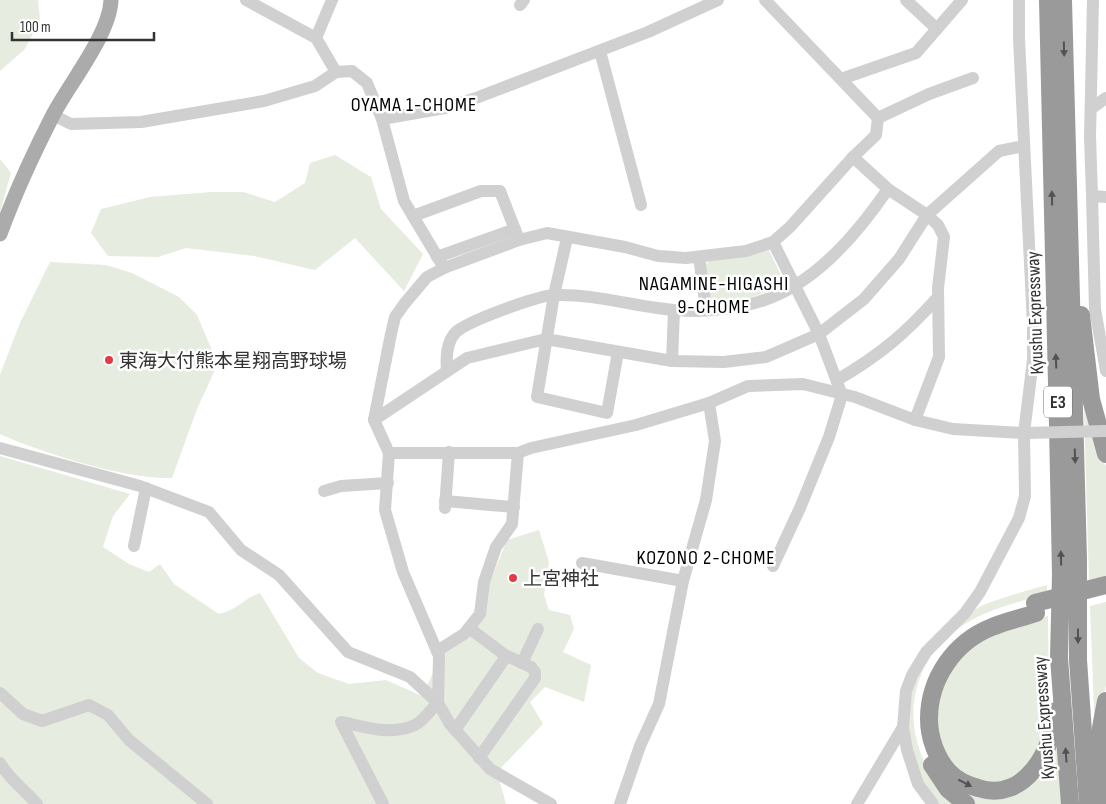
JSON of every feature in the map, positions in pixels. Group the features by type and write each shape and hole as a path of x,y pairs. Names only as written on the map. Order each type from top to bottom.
{"highway":[{"name":"Kyushu Expressway","path":"1048,0 1059,436 1061,574 1059,658 1070,804"},
{"name":"Kyushu Expressway","path":"1063,0 1078,558 1078,660 1088,804"},
{"path":"1066,152 1091,399 1106,454"},
{"path":"1059,658 1056,723 1049,745 1030,775 1013,786 993,790 974,787 949,772 940,760 929,727 930,698 946,662 955,652 991,627 1035,608 1106,585"},
{"path":"966,804 948,789 935,772 921,737 920,705 923,690 930,673 946,649 963,632 1009,611 1106,595"},
{"path":"1097,804 1101,728 1106,701"}],"main road":[{"path":"0,234 12,200 53,114 105,25 111,0"}],"street":[{"path":"246,0 316,38 336,72"},
{"path":"316,38 332,0"},
{"path":"382,120 445,108 600,51 697,4 718,0"},
{"path":"765,0 878,118"},
{"path":"906,0 937,29"},
{"path":"841,79 916,53 962,0"},
{"path":"933,804 918,784 912,771 903,727 906,691 912,675 926,652 965,613 980,592 1019,518 1025,496 1024,433 1033,360 1033,334 1019,39 1019,0"},
{"path":"1093,0 1092,196 1096,309 1106,371"},
{"path":"600,51 640,205"},
{"path":"53,114 72,124 141,122 264,101 315,86 336,72 352,71 367,83 382,120 404,201 441,263"},
{"path":"878,118 929,94 973,78"},
{"path":"1092,108 1106,98"},
{"path":"383,804 341,722 371,730 397,730 416,724 438,703 439,656 400,563 385,510 389,453 374,420 395,317 441,263 517,234 547,233 625,247 658,256 699,257 746,251 773,242 790,227 853,157 876,135 878,118"},
{"path":"374,420 467,358 546,339 672,361 724,362 766,357 819,334 864,299 899,259 927,215 999,150 1024,146"},
{"path":"853,157 888,189 927,215 938,225 944,237 938,297 939,357 915,420"},
{"path":"447,371 446,358 450,341 456,332 473,322 539,297 554,294 596,298 674,310 752,304 794,285 838,252 859,228 888,189"},
{"path":"413,216 481,192 500,191 517,234"},
{"path":"1092,196 1106,198"},
{"path":"567,238 554,294 537,397 607,412 618,352"},
{"path":"773,242 819,334 842,394 829,437 800,508 773,566"},
{"path":"699,257 706,309"},
{"path":"837,380 866,363 898,339 938,297"},
{"path":"672,361 674,310"},
{"path":"389,453 518,452 636,425 709,403 748,386 803,384 874,404 915,420 953,429 1024,433 1106,431"},
{"path":"620,804 640,746 659,704 683,581 706,500 715,441 709,403"},
{"path":"0,448 146,488 209,512 241,550 279,575 348,652 410,677 438,703 456,730 490,769 551,804"},
{"path":"449,452 445,505 514,507"},
{"path":"436,650 464,634 480,614 484,582 496,547 512,524 518,452"},
{"path":"324,491 340,486 388,483"},
{"path":"134,546 146,488"},
{"path":"582,563 683,581"},
{"path":"469,628 504,655 531,667 535,672 535,678 479,758"},
{"path":"522,663 538,629"},
{"path":"456,730 503,661 504,655"},
{"path":"0,693 23,714 42,721 88,705 108,715 128,740 207,804"},
{"path":"857,804 903,727"},
{"path":"0,763 6,773 22,786 37,804"}],"shaded area":[{"path":"0,0 38,0 40,20 25,49 0,71"},
{"path":"335,155 371,177 381,209 423,254 404,291 355,238 315,270 254,256 186,248 158,257 108,256 91,233 101,209 150,197 211,192 243,192 275,202 305,183 310,163"},
{"path":"0,159 11,173 0,212"},
{"path":"768,248 785,284 736,302 725,304 709,301 706,264 709,261"},
{"name":"東海大付熊本星翔高野球場","path":"50,262 106,265 132,273 179,297 197,315 211,348 214,372 197,409 172,478 132,475 85,464 0,434 0,375 20,323"},
{"path":"1084,409 1088,409 1095,437 1106,467 1106,579 1089,582"},
{"path":"0,456 130,494 113,516 103,547 129,564 149,572 160,564 174,584 219,614 260,593 299,658 318,673 349,684 386,680 422,696 443,652 468,637 507,540 539,530 549,562 544,595 549,610 570,615 574,629 563,652 591,665 584,702 545,687 530,702 543,724 497,772 506,804 0,804"},
{"path":"1047,585 1047,594 988,612 965,624 936,650 923,671 915,694 914,717 917,741 925,764 938,785 956,804 939,804 919,775 909,741 907,724 909,706 912,689 919,672 936,646 975,610 998,600"},
{"path":"1106,602 1106,685 1095,736 1090,606"},
{"path":"1048,616 1049,723 1030,765 1002,783 975,782 945,760 936,736 938,690 967,649 1015,625"},
{"path":"1058,732 1063,804 971,804 956,786 1004,794"}],"place":[{"name":"東海大付熊本星翔高野球場","path":"109,360"},
{"name":"上宮神社","path":"513,578"}],"district":[{"name":"OYAMA 1-CHOME","path":"414,104"},
{"name":"NAGAMINE-HIGASHI 9-CHOME","path":"714,294"},
{"name":"KOZONO 2-CHOME","path":"706,557"}]}
